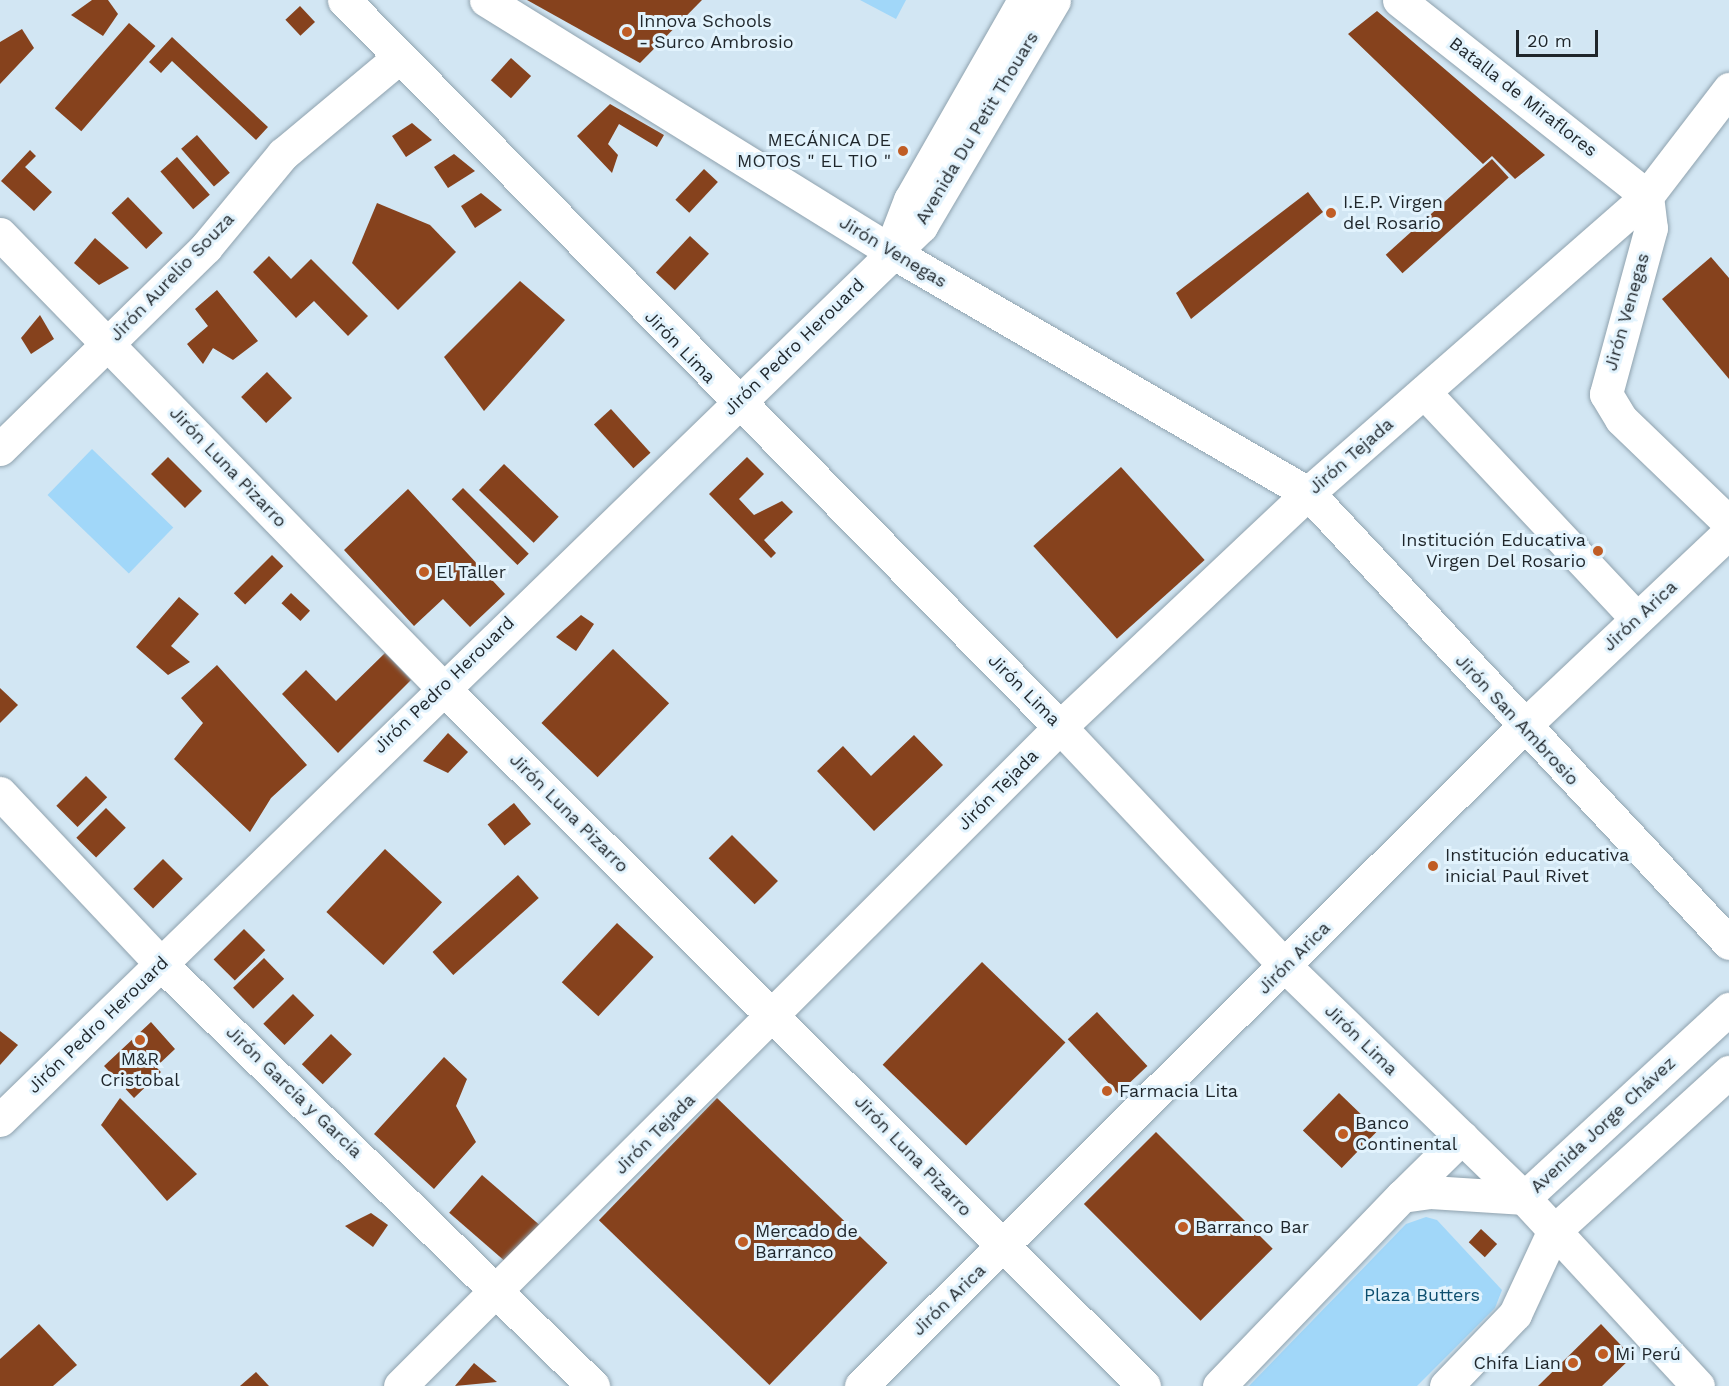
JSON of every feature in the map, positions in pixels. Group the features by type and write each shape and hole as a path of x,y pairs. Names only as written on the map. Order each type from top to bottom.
{"street":[{"name":"Jirón Lima","path":"344,0 397,58 736,404 1060,727 1286,967 1524,1198 1553,1232 1698,1386"},
{"name":"Jirón Venegas","path":"486,0 892,252 1308,493"},
{"name":"Avenida Du Petit Thouars","path":"892,252 902,214 1024,0"},
{"name":"Avenida Du Petit Thouars","path":"892,252 921,226 1054,0"},
{"name":"Batalla de Miraflores","path":"1399,0 1647,196"},
{"name":"Jirón Aurelio Souza","path":"0,449 206,247 283,154 397,58"},
{"name":"Jirón Tejada","path":"400,1386 1060,727 1308,493 1647,196 1729,89"},
{"name":"Jirón Venegas","path":"1647,196 1651,228 1606,394 1621,419 1729,523"},
{"name":"Jirón Luna Pizarro","path":"0,234 441,686 775,1014 1002,1248 1144,1386"},
{"name":"Jirón Pedro Herouard","path":"0,1120 441,686 892,252"},
{"path":"1424,392 1637,619"},
{"name":"Jirón San Ambrosio","path":"1308,493 1523,727 1729,943"},
{"name":"Jirón Arica","path":"861,1386 1286,967 1523,727 1729,532"},
{"name":"Jirón García y García","path":"0,793 161,964 498,1290 593,1386"},
{"name":"Avenida Jorge Chávez","path":"1402,1196 1524,1198 1729,1009"},
{"path":"1446,1386 1515,1314 1553,1232 1729,1072"},
{"path":"1219,1386 1462,1137"}],"green space":[{"path":"860,0 906,0 896,19"},
{"path":"92,449 173,527 129,574 48,495"},
{"name":"Plaza Butters","path":"1426,1217 1437,1220 1502,1290 1495,1308 1417,1386 1249,1386 1406,1224"}],"building":[{"path":"92,0 108,0 118,14 103,36 71,15"},
{"name":"Innova Schools - Surco Ambrosio","path":"527,0 702,0 640,63"},
{"path":"300,6 315,22 300,36 285,20"},
{"path":"1377,11 1545,155 1515,179 1492,156 1483,164 1348,34"},
{"path":"129,23 155,46 81,131 55,108"},
{"path":"22,29 34,48 0,84 0,42"},
{"path":"172,37 268,127 256,140 172,61 161,73 149,62"},
{"path":"511,58 531,76 511,98 491,80"},
{"path":"610,104 664,135 657,147 619,124 608,144 618,155 612,173 577,136"},
{"path":"412,123 432,140 406,157 392,136"},
{"path":"197,135 230,173 214,187 181,149"},
{"path":"30,150 36,156 25,167 52,192 34,211 1,181"},
{"path":"454,154 475,171 448,188 434,167"},
{"path":"177,157 210,195 193,209 160,171"},
{"path":"1492,159 1509,178 1402,273 1386,255"},
{"path":"704,169 718,182 689,213 675,200"},
{"path":"1308,192 1323,212 1191,319 1176,293"},
{"path":"481,193 502,210 475,228 461,206"},
{"path":"128,197 163,233 146,249 111,213"},
{"path":"377,203 430,225 456,252 398,310 352,263"},
{"path":"690,236 709,254 675,290 656,273"},
{"path":"95,238 129,268 99,285 74,263"},
{"path":"269,256 291,279 311,259 368,316 348,336 314,301 296,318 253,272"},
{"path":"1711,257 1729,278 1729,379 1662,299"},
{"path":"520,281 565,320 484,411 444,357"},
{"path":"217,290 258,341 233,360 213,348 203,364 187,344 208,326 195,309"},
{"path":"40,315 54,339 31,354 21,338"},
{"path":"267,372 292,398 266,423 241,397"},
{"path":"611,409 650,453 633,468 594,424"},
{"path":"168,457 202,491 185,508 151,474"},
{"path":"747,457 764,474 739,499 754,515 782,501 793,512 764,540 776,553 771,558 709,494"},
{"path":"504,464 559,517 534,543 479,490"},
{"path":"1121,467 1205,560 1117,639 1033,546"},
{"path":"463,488 529,554 517,565 452,499"},
{"name":"El Taller","path":"408,489 505,594 470,627 443,599 414,626 344,550"},
{"path":"272,555 283,566 245,604 234,593"},
{"path":"291,593 310,611 300,621 281,603"},
{"path":"179,597 199,614 171,646 190,662 168,675 136,647"},
{"path":"581,615 594,624 576,651 556,637"},
{"path":"613,649 669,703 598,777 541,723"},
{"path":"385,653 411,680 338,753 282,694 306,670 336,701"},
{"path":"217,665 307,765 271,798 250,832 174,759 203,723 181,698"},
{"path":"0,688 18,705 0,723"},
{"path":"448,733 468,752 448,773 423,761"},
{"path":"914,735 943,765 874,831 817,771 843,746 871,776"},
{"path":"86,776 107,797 78,827 56,806"},
{"path":"514,803 531,824 505,845 488,824"},
{"path":"106,808 126,828 96,857 76,838"},
{"path":"732,835 778,881 755,904 709,858"},
{"path":"385,849 442,902 383,965 326,912"},
{"path":"163,859 183,879 153,908 133,889"},
{"path":"518,875 539,898 453,975 433,952"},
{"path":"617,923 654,957 598,1016 562,982"},
{"path":"244,929 265,950 235,981 214,959"},
{"path":"264,958 284,979 253,1009 233,988"},
{"path":"982,962 1065,1043 966,1145 883,1065"},
{"path":"293,994 314,1015 285,1045 263,1024"},
{"path":"1097,1012 1147,1066 1118,1093 1068,1039"},
{"path":"151,1022 175,1049 156,1067 161,1072 134,1098 104,1066"},
{"path":"0,1031 18,1045 0,1065"},
{"path":"331,1034 352,1054 323,1084 302,1064"},
{"path":"444,1057 467,1079 456,1106 476,1142 434,1189 374,1134"},
{"path":"1339,1093 1378,1131 1342,1168 1303,1130"},
{"path":"120,1098 197,1174 167,1201 101,1125"},
{"name":"Mercado de Barranco","path":"717,1098 887,1263 769,1385 599,1220"},
{"path":"1156,1132 1273,1249 1201,1321 1084,1204"},
{"path":"482,1175 540,1226 507,1263 449,1213"},
{"path":"371,1213 388,1225 373,1247 345,1226"},
{"path":"1481,1229 1497,1244 1485,1257 1469,1242"},
{"path":"39,1324 77,1365 53,1386 0,1386 0,1359"},
{"path":"1601,1324 1632,1357 1602,1386 1538,1386"},
{"path":"474,1363 497,1382 455,1386"},
{"path":"256,1372 269,1386 240,1386"}],"place":[{"name":"Innova Schools - Surco Ambrosio","path":"627,32"},
{"name":"MECÁNICA DE MOTOS \" EL TIO \"","path":"903,151"},
{"name":"I.E.P. Virgen del Rosario","path":"1331,213"},
{"name":"Institución Educativa Virgen Del Rosario","path":"1598,551"},
{"name":"El Taller","path":"424,572"},
{"name":"Institución educativa inicial Paul Rivet","path":"1433,866"},
{"name":"M&R Cristobal","path":"140,1040"},
{"name":"Farmacia Lita","path":"1107,1091"},
{"name":"Banco Continental","path":"1343,1134"},
{"name":"Barranco Bar","path":"1183,1227"},
{"name":"Mercado de Barranco","path":"743,1242"},
{"name":"Mi Perú","path":"1603,1354"},
{"name":"Chifa Lian","path":"1573,1363"}]}
